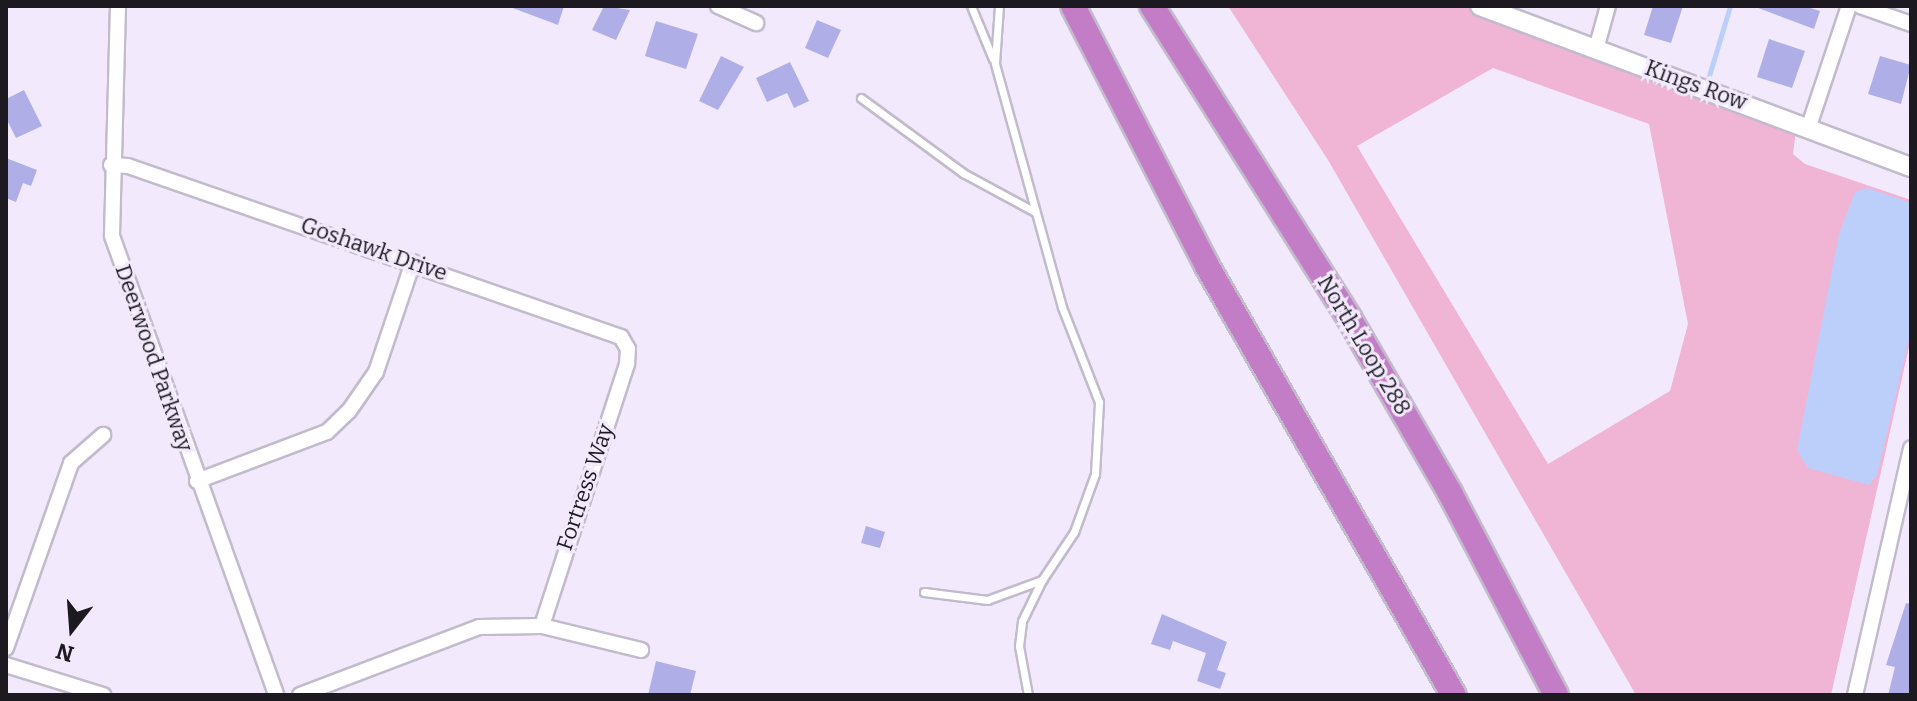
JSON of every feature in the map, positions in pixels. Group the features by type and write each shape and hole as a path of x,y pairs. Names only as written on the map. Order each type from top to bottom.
{"highway":[{"path":"1073,6 1207,266 1454,695"},
{"name":"North Loop 288","path":"1152,6 1349,318 1450,493 1556,695"}],"street":[{"name":"Deerwood Parkway","path":"118,6 111,165 112,236 276,695"},
{"path":"718,6 756,23"},
{"name":"Kings Row","path":"1480,6 1809,126 1911,167"},
{"path":"1596,49 1608,6"},
{"path":"1809,126 1849,6"},
{"path":"1860,6 1911,24"},
{"name":"Goshawk Drive","path":"111,165 128,166 606,328 628,349"},
{"path":"197,481 327,432 349,411 376,372 413,262"},
{"name":"Fortress Way","path":"542,626 628,349"},
{"path":"6,648 71,463 103,435"},
{"path":"1855,695 1911,448"},
{"path":"300,695 479,627 542,626 641,650"},
{"path":"6,665 103,695"}],"lane":[{"path":"971,6 995,63 1062,307 1099,402 1095,474 1074,532 1042,580 1022,621 1019,646 1028,695"},
{"path":"995,63 999,6"},
{"path":"861,98 963,173 1035,212"},
{"path":"924,592 987,600 1042,580"}],"shaded area":[{"path":"1228,6 1480,6 1797,122 1793,154 1805,164 1911,200 1911,338 1831,695 1636,695 1328,160","holes":["1493,68 1649,124 1688,324 1670,391 1548,464 1357,146"]}],"water":[{"path":"1867,188 1911,203 1911,330 1877,475 1869,485 1808,468 1797,450 1839,234 1855,192"}],"building":[{"path":"507,6 564,6 558,25"},
{"path":"604,6 630,10 616,40 592,30"},
{"path":"1653,6 1683,6 1671,43 1644,35"},
{"path":"1753,6 1804,6 1820,11 1814,29"},
{"path":"817,20 841,30 828,58 805,48"},
{"path":"656,21 698,34 686,69 645,56"},
{"path":"1769,39 1805,51 1792,88 1757,77"},
{"path":"721,56 744,67 718,110 699,101"},
{"path":"1880,56 1911,65 1901,104 1868,94"},
{"path":"790,62 809,101 794,108 787,93 767,102 756,78"},
{"path":"24,90 42,126 16,138 6,118 6,99"},
{"path":"6,158 37,170 31,186 23,183 16,202 6,198"},
{"path":"866,526 885,532 880,548 861,543"},
{"path":"1906,603 1911,604 1911,695 1888,695 1895,667 1886,665"},
{"path":"1162,614 1227,642 1217,670 1226,673 1220,689 1197,681 1206,653 1173,641 1170,650 1151,644"},
{"path":"656,661 696,671 690,695 648,695"}],"waterway":[{"path":"1708,79 1730,6"}]}
